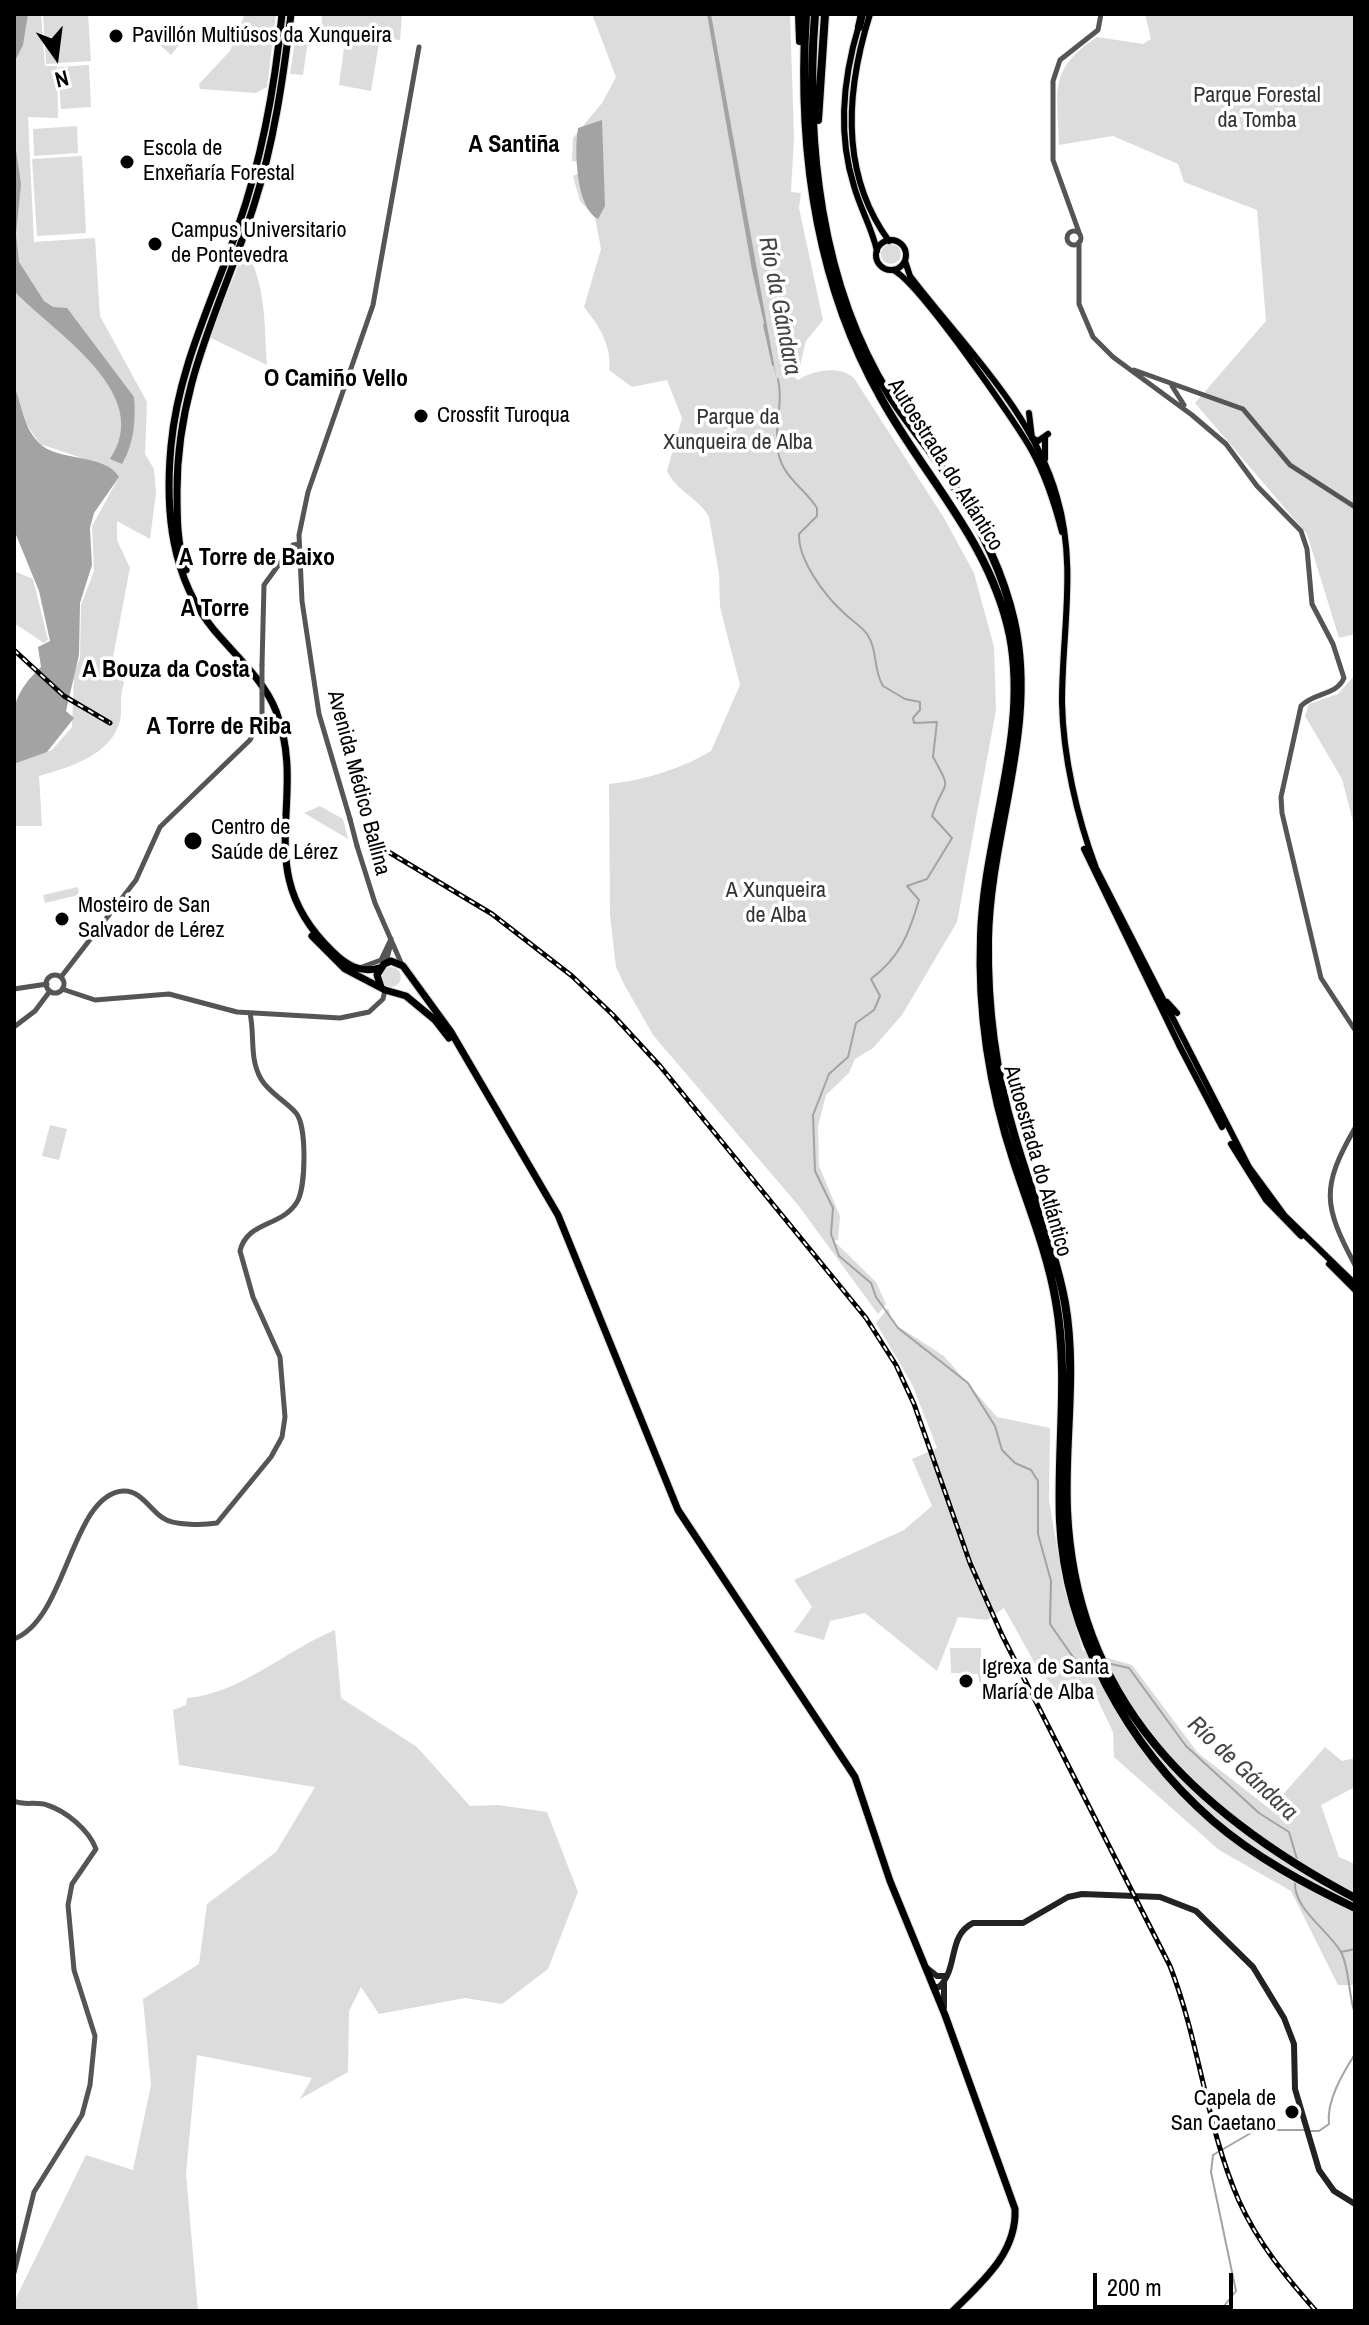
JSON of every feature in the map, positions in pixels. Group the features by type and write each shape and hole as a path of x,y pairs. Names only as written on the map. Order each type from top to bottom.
{"highway":[{"path":"282,14 272,97 256,169 237,230 186,362 171,444 169,512 174,548 191,595 269,697 280,722 286,768 284,846 296,906 322,950 345,969 406,996 435,1020 465,1058"},
{"path":"225,642 196,593 183,562 177,511 179,445 194,364 265,171 280,97 291,14"},
{"path":"799,14 801,130 805,147"},
{"name":"Autoestrada do Atlántico","path":"806,14 805,147 820,240 859,353 904,437 979,549 997,589 1009,632 1014,674 1013,727 984,889 980,978 994,1092 1056,1302 1062,1340 1060,1525 1066,1570 1077,1614 1114,1699 1152,1756 1181,1791 1249,1849 1287,1873 1355,1908"},
{"name":"Autoestrada do Atlántico","path":"815,14 812,101 817,173 835,263 871,361 905,419 952,482 985,543 1005,590 1017,634 1022,707 990,904 989,1003 1006,1108 1050,1243 1065,1303 1071,1370 1067,1511 1082,1602 1111,1678 1143,1730 1169,1763 1201,1796 1252,1836 1355,1898"},
{"path":"817,173 825,14"},
{"path":"859,27 862,14"},
{"path":"296,906 315,934 352,966 369,971 383,965 405,969 451,1032 568,1235 678,1510 855,1777 904,1918 1008,2185 1015,2217 1013,2235 1006,2253 954,2311"},
{"path":"383,965 377,979 383,988"},
{"path":"395,991 405,984 405,969"},
{"path":"923,1966 934,1987 942,2014"}],"main road":[{"path":"870,14 857,56 852,90 851,138 869,211 889,241 904,248 910,276 1015,411 1047,466 1067,544 1063,715 1075,792 1096,868 1165,1003 1180,1047"},
{"path":"859,27 845,84 843,126 853,184 880,265 902,273 1032,438 1035,441 1047,436 1047,466"},
{"path":"877,251 889,241"},
{"path":"893,270 905,261"},
{"path":"937,318 1010,415 1032,452 1062,536 1065,560 1059,693 1067,775 1088,861 1246,1172 1266,1200 1355,1290"},
{"path":"1029,413 1032,438 1048,479 1048,490"},
{"path":"1142,972 1173,1015 1263,1189 1355,1284"},
{"path":"934,1987 944,1979 954,1960 957,1937 969,1925 1023,1923 1073,1895 1153,1896 1187,1906 1246,1958 1284,2018 1293,2038 1294,2084 1324,2179 1334,2191 1355,2204"},
{"path":"923,1966 944,1979"},
{"path":"942,2014 944,1979"}],"street":[{"path":"1101,14 1098,30 1066,53 1053,81 1053,160 1076,223 1080,257 1078,292 1088,327 1102,348 1226,444 1257,486 1301,531 1307,549 1312,604 1344,678 1341,686 1310,698 1301,706 1281,797 1321,978 1355,1030"},
{"name":"Avenida Médico Ballina","path":"405,969 375,903 319,714 302,601 299,544 308,492 373,305 419,47"},
{"path":"1077,233 1067,237 1077,244"},
{"path":"1130,370 1243,409 1290,465 1355,507"},
{"path":"1157,388 1164,380"},
{"path":"1172,386 1175,396 1192,415"},
{"path":"1157,388 1180,386"},
{"path":"62,989 61,977 136,880 160,827 250,740 262,715 264,585 293,545 299,544"},
{"name":"Avenida Médico Ballina","path":"383,965 391,953 389,930"},
{"path":"352,966 372,965 381,960 391,939"},
{"path":"47,984 51,977 61,977"},
{"path":"14,989 47,984"},
{"path":"47,984 50,991"},
{"path":"14,1027 32,1013 50,991 62,989 95,1000 169,994 250,1013 354,1017 376,1007 383,988"},
{"path":"14,1639 36,1627 85,1522 109,1499 127,1491 141,1498 167,1521 217,1523 271,1457 282,1437 285,1409 280,1357 253,1297 240,1251 252,1231 287,1214 300,1197 303,1183 302,1127 295,1112 261,1079 251,1046 250,1013"},
{"path":"1355,1128 1336,1160 1329,1207 1355,1265"},
{"path":"14,1801 44,1804 59,1811 85,1832 96,1849 72,1884 68,1905 74,1970 95,2036 90,2085 82,2115 34,2192 14,2273"}],"green space":[{"path":"14,14 41,14 45,66 57,66 58,118 28,117 34,242 95,238 100,316 147,402 145,454 154,469 156,493 150,539 117,521 117,540 130,568 113,657 124,683 118,728 111,739 90,757 39,776 42,826 14,826 14,764 52,750 72,727 74,673 80,658 81,605 94,571 92,526 119,477 76,456 40,444 19,413 14,386"},
{"path":"43,14 88,14 91,61 46,64"},
{"path":"245,14 276,14 267,87 256,93 200,89 199,84 230,51"},
{"path":"322,14 402,14 400,40 321,33"},
{"name":"A Xunqueira de Alba","path":"592,14 790,14 794,137 791,192 801,193 799,208 823,320 806,341 800,366 791,374 798,380 834,370 854,378 944,518 974,573 994,647 996,710 957,922 902,1015 873,1048 855,1059 849,1073 826,1095 818,1126 819,1166 840,1216 838,1240 834,1241 876,1282 886,1304 878,1314 798,1205 653,1035 616,967 610,915 609,784 662,773 711,751 740,685 720,607 719,574 709,517 667,471 682,418 667,380 632,387 609,370 606,344 584,307 601,249 595,217 580,201 573,176 584,171 581,162 572,161 573,138 602,103 616,77"},
{"name":"Parque Forestal da Tomba","path":"1145,14 1355,14 1355,634 1339,638 1307,534 1195,403 1266,321 1257,210 1184,182 1178,164 1113,136 1059,145 1057,96 1063,71 1070,60 1097,37 1143,44 1151,39"},
{"path":"160,26 180,44 171,55 150,36"},
{"path":"345,40 379,43 371,91 339,85"},
{"path":"295,41 308,41 303,75 290,74"},
{"path":"89,65 91,107 61,109 58,67"},
{"path":"77,126 78,153 34,156 33,129"},
{"path":"82,156 86,233 37,236 32,159"},
{"path":"891,244 898,247 901,254 898,261 891,264 884,261 881,254 884,247"},
{"path":"245,250 261,291 267,365 209,337"},
{"path":"14,571 33,579 48,640 44,643 14,623"},
{"path":"1355,675 1355,829 1342,779 1305,716 1309,704 1338,694"},
{"path":"320,806 343,819 348,839 304,813"},
{"path":"78,887 79,895 45,903 43,895"},
{"path":"391,967 398,970 401,977 398,984 391,987 384,984 381,977 384,970"},
{"path":"50,1125 67,1129 59,1160 42,1156"},
{"path":"888,1308 893,1323 944,1356 997,1417 1050,1428 1049,1500 1064,1588 1083,1651 1132,1665 1198,1753 1270,1809 1325,1747 1342,1761 1355,1758 1355,1787 1321,1805 1339,1857 1355,1864 1355,1985 1338,1985 1291,1891 1219,1850 1114,1757 1113,1732 1091,1686 1067,1702 1038,1669 1004,1608 987,1620 958,1617 937,1671 865,1613 830,1621 824,1640 794,1632 812,1607 794,1580 904,1530 932,1506 912,1459 937,1448 912,1384 876,1323"},
{"path":"335,1630 341,1698 417,1747 470,1806 498,1805 547,1812 578,1892 548,1969 502,2004 465,1998 379,2014 361,1987 349,2011 348,2072 300,2099 312,2078 197,2055 186,2174 198,2311 14,2311 14,2302 86,2155 133,2170 151,2085 143,1999 199,1964 207,1904 276,1852 315,1787 179,1765 173,1710 186,1705 187,1698 207,1695 245,1680"},
{"path":"950,1648 981,1648 981,1690 978,1674 951,1673"}],"shaded area":[{"path":"14,14 28,14 23,45 14,63"},
{"path":"707,14 711,14 777,381 752,270"},
{"path":"602,120 605,206 598,219 591,213 581,191 577,138 578,128"},
{"path":"14,136 21,184 16,234 19,262 44,301 53,307 67,308 134,397 133,432 122,464 110,459 120,435 120,411 110,388 74,345 14,291"},
{"path":"14,386 26,423 39,443 58,453 103,464 119,477 94,513 90,528 92,565 80,603 79,655 66,711 74,718 47,752 14,764 14,711 22,690 41,667 38,647 50,641 39,591 14,530"}],"waterway":[{"name":"Río da Gándara","path":"744,207 747,224"},
{"name":"Río da Gándara","path":"764,325 773,365"},
{"name":"Río da Gándara","path":"778,379 779,458 787,473 817,508 817,516 799,534 803,555 829,597 867,634 883,686 905,699 920,702 914,723 937,722 933,757 945,786 932,816 952,838 927,879 907,886 919,900 907,934 889,962 871,979 880,996 874,1010 856,1023 848,1057 829,1074 813,1115 815,1171 833,1208 831,1234 839,1256 871,1283 876,1297 898,1328 968,1383 995,1426 1002,1450 1015,1463 1031,1470 1038,1481 1038,1534 1051,1581 1050,1624 1073,1657 1085,1667 1091,1667"},
{"name":"Río de Gándara","path":"1111,1664 1129,1668 1186,1746 1259,1813 1289,1832 1297,1859"},
{"name":"Río de Gándara","path":"1295,1883 1300,1902 1341,1952 1355,2014"},
{"path":"1341,1952 1355,1949"},
{"path":"1311,2131 1319,2131 1329,2124 1333,2097 1355,2054"},
{"path":"1220,2311 1236,2291 1211,2172 1213,2155 1256,2130 1304,2130"}],"railway":[{"path":"14,650 64,696 110,723"},
{"path":"387,851 492,914 572,976 612,1014 660,1066 866,1318 896,1365 914,1404 970,1563 1002,1635 1170,1966 1189,2025 1219,2143 1239,2201 1273,2259 1316,2311"}],"place":[{"name":"Pavillón Multiúsos da Xunqueira","path":"116,36"},
{"name":"Escola de Enxeñaría Forestal","path":"127,162"},
{"name":"Campus Universitario de Pontevedra","path":"155,244"},
{"name":"Crossfit Turoqua","path":"421,416"},
{"name":"Centro de Saúde de Lérez","path":"193,841"},
{"name":"Mosteiro de San Salvador de Lérez","path":"62,919"},
{"name":"Igrexa de Santa María de Alba","path":"966,1681"},
{"name":"Capela de San Caetano","path":"1292,2112"}],"district":[{"name":"A Santiña","path":"514,146"},
{"name":"O Camiño Vello","path":"336,380"},
{"name":"A Torre de Baixo","path":"257,559"},
{"name":"A Torre","path":"215,610"},
{"name":"A Bouza da Costa","path":"166,671"},
{"name":"A Torre de Riba","path":"219,728"}],"park label":[{"name":"Parque da Xunqueira de Alba","path":"738,430"}]}
